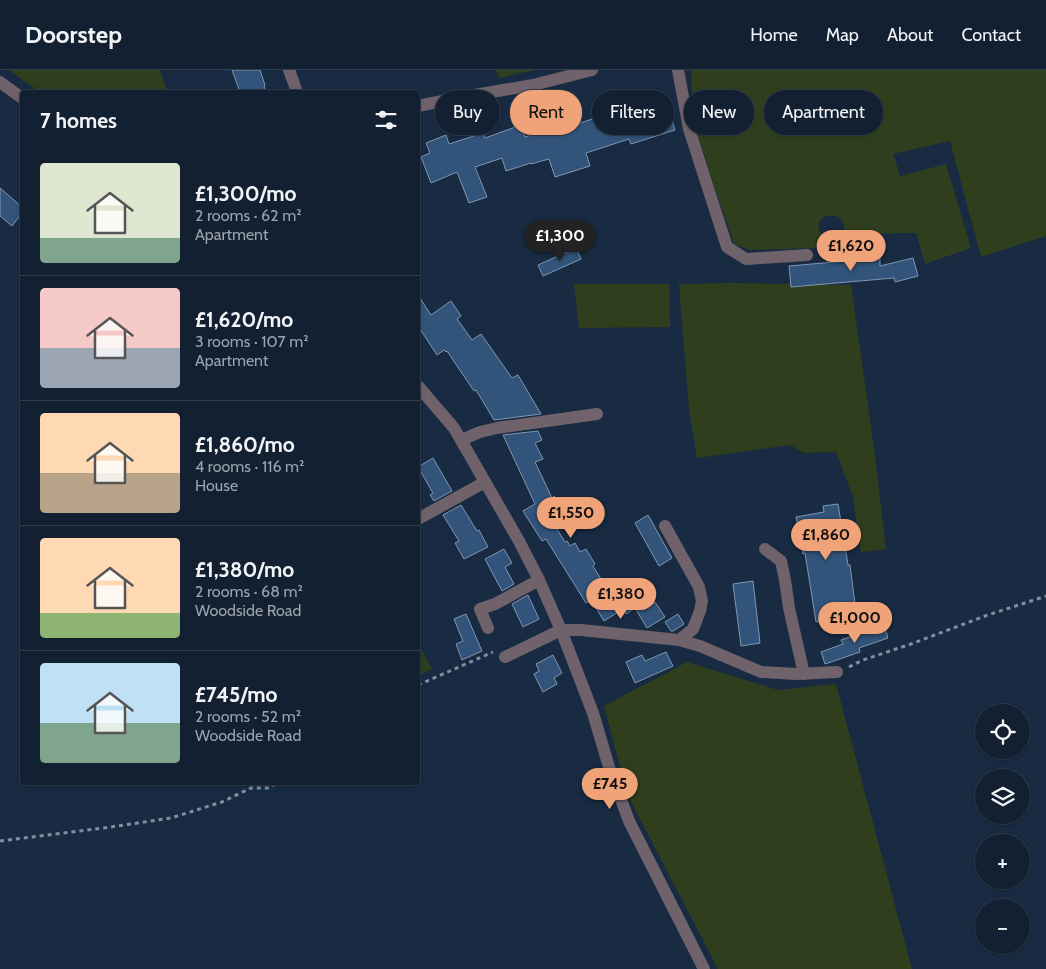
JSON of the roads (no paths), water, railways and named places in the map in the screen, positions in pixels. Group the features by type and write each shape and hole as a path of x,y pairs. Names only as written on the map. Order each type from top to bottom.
{"street":[{"path":"289,70 296,90"},
{"path":"420,106 533,84 592,70"},
{"path":"678,70 689,128 727,246 746,259 807,254"},
{"path":"0,82 20,97"},
{"path":"420,388 454,428 519,541 539,580 594,713 609,768 629,821 704,969"},
{"path":"461,440 480,432 497,428 597,414"},
{"path":"420,518 485,482"},
{"path":"665,526 699,587 702,601 693,628 679,640"},
{"path":"766,549 781,560 789,608 804,674"},
{"path":"488,628 480,609 495,604 539,580"},
{"path":"501,654 561,630 581,630 679,640 700,646 761,672 804,674 837,672"}]}
